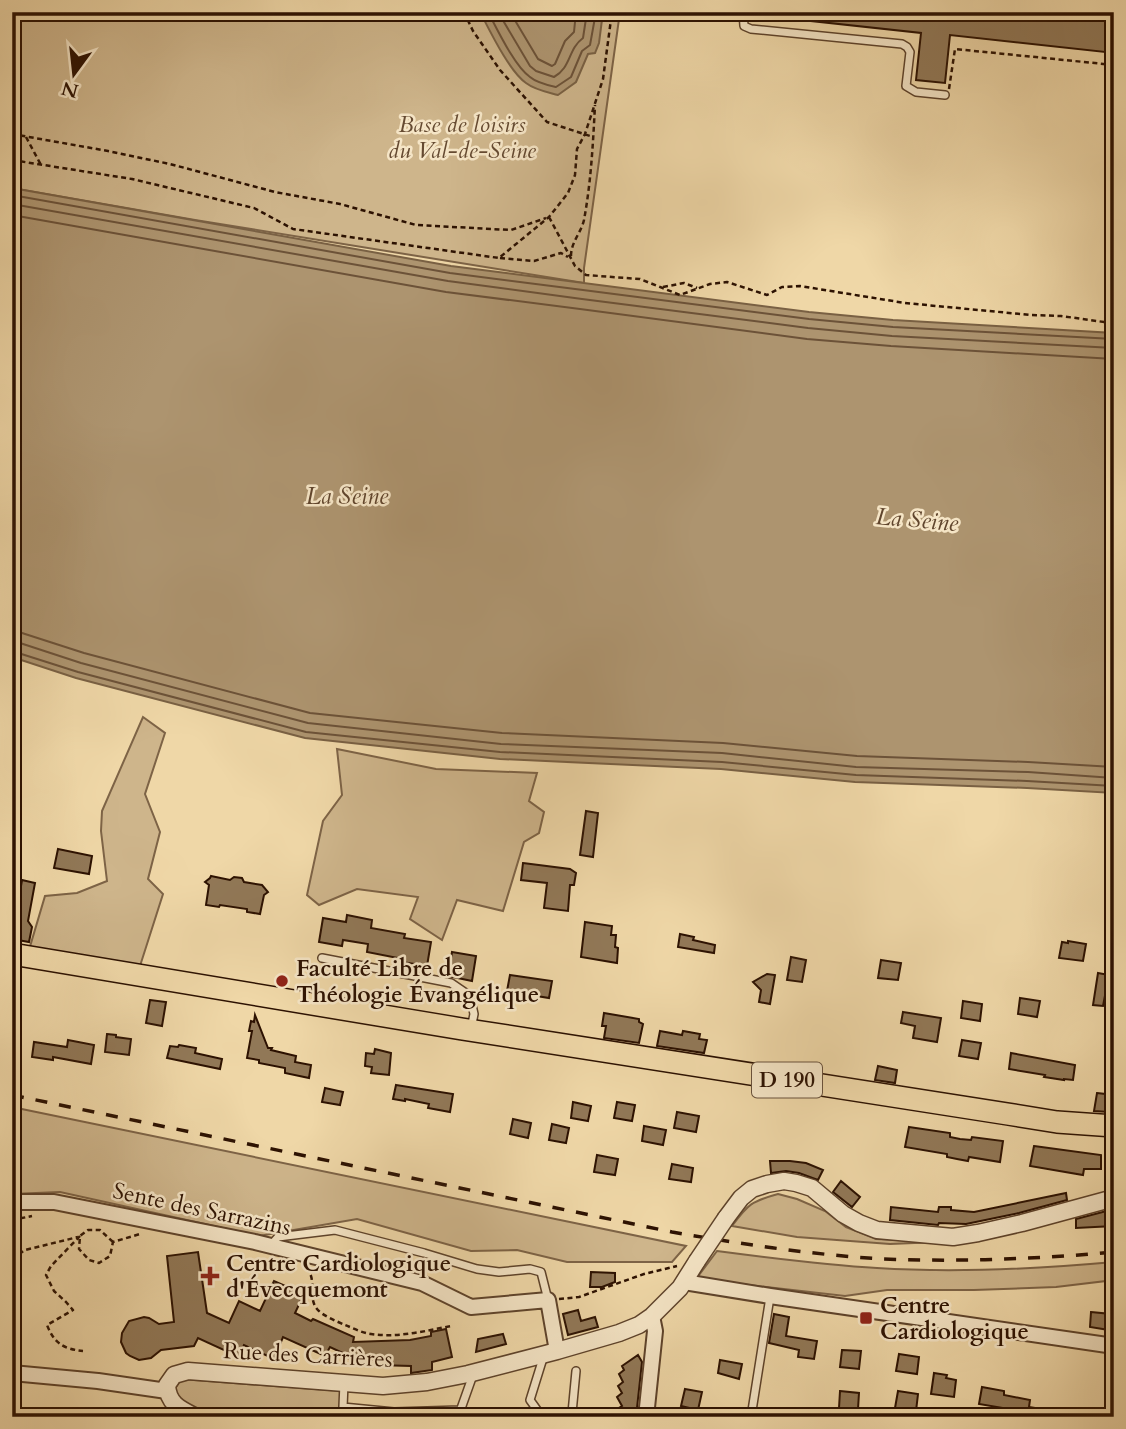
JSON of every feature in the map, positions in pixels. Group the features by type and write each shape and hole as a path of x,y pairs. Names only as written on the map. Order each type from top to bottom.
{"main road":[{"name":"D 190","path":"12,954 1057,1122 1114,1126"}],"street":[{"name":"Rue des Carrières","path":"167,1391 167,1385 174,1374 188,1371 383,1386 427,1382 551,1353 619,1333 639,1325 666,1303 684,1282 741,1198 752,1189 766,1184 796,1182 812,1188 843,1214 877,1230 953,1237 1022,1223 1114,1198"},
{"name":"Sente des Sarrazins","path":"12,1202 54,1202 270,1246 422,1283 471,1307 548,1300"},
{"path":"684,1282 1114,1346"},
{"path":"548,1300 551,1353"},
{"path":"646,1417 655,1331 652,1316"},
{"path":"12,1373 167,1391 176,1406 196,1417"}],"lane":[{"path":"743,12 744,26 751,29 902,44 908,47 910,52 906,86 916,92 947,95"},
{"path":"322,958 451,983 470,996 474,1014 466,1029"},
{"path":"270,1246 278,1237 335,1230 477,1269 499,1272 530,1269 541,1272 548,1300"},
{"path":"751,1417 770,1296"},
{"path":"548,1417 540,1414 530,1400 551,1353"},
{"path":"568,1417 572,1413 576,1371"},
{"path":"344,1383 343,1407 459,1414 474,1372"}],"path":[{"path":"464,12 473,31 500,70 547,122 593,137"},
{"path":"499,258 549,217 568,193 575,175 577,149 585,134 603,79 612,12"},
{"path":"947,95 955,49 1114,65"},
{"path":"571,259 571,247 583,224 592,163 596,100"},
{"path":"12,134 170,164 416,225 510,230 549,217"},
{"path":"26,136 41,165"},
{"path":"12,160 132,179 254,208 293,229 499,258 534,261 561,253 571,259"},
{"path":"549,217 575,266 586,275 640,279 680,295 710,284 727,282 766,295 782,287 800,286 905,303 1114,322"},
{"path":"663,287 684,283 699,289"},
{"path":"12,1220 35,1216"},
{"path":"93,1224 113,1241"},
{"path":"83,1350 71,1350 52,1338 47,1325 73,1310 54,1291 46,1275 51,1266 80,1236 88,1230 100,1230"},
{"path":"113,1241 148,1231"},
{"path":"80,1236 79,1248 89,1260 99,1263 110,1256 113,1241"},
{"path":"12,1259 25,1250 80,1236"},
{"path":"548,1300 579,1297 644,1274 697,1261"},
{"path":"304,1267 310,1272 313,1301 317,1309 334,1321 369,1334 406,1335 452,1326"}],"green space":[{"name":"Base de loisirs du Val-de-Seine","path":"12,12 620,12 584,283 12,188"},
{"path":"143,717 165,733 145,794 160,832 148,879 163,894 140,966 29,950 45,896 77,893 107,881 101,831 102,811"},
{"path":"337,749 436,769 537,773 529,801 544,812 539,833 524,842 503,911 457,900 442,940 410,919 418,897 357,889 319,905 307,895 323,821 342,795"},
{"path":"12,1107 686,1246 672,1262 567,1262 517,1250 471,1251 357,1219 259,1236 60,1192 12,1194"},
{"path":"778,1194 825,1211 846,1227 876,1239 939,1242 890,1244 797,1237 732,1226 751,1204"},
{"path":"717,1251 857,1267 936,1270 1055,1267 1114,1262 1114,1280 1056,1287 887,1290 845,1296 696,1279"},
{"path":"181,1379 341,1391 344,1417 209,1417 178,1402 174,1393"}],"water":[{"path":"480,12 603,12 595,53 588,54 576,82 558,95 533,87 513,70"},
{"name":"La Seine","path":"12,188 451,266 809,312 893,320 1114,333 1114,793 855,782 721,769 500,759 305,738 76,678 12,657"}],"building":[{"path":"793,12 1114,12 1114,53 950,35 945,83 916,80 921,33 793,19"},
{"path":"586,811 598,813 593,857 580,855"},
{"path":"58,849 92,856 89,874 54,868"},
{"path":"523,863 570,869 576,873 574,885 570,885 568,911 544,908 547,883 521,880"},
{"path":"211,876 230,880 234,877 242,878 244,882 262,885 268,892 264,895 260,914 247,912 247,909 206,905 209,885 205,882"},
{"path":"22,880 35,883 28,921 32,927 29,942 12,939"},
{"path":"347,915 372,920 371,928 405,934 404,938 431,942 427,966 367,952 368,944 343,940 342,946 319,942 323,918 346,922"},
{"path":"585,922 612,926 611,935 616,935 615,947 618,948 617,963 581,957"},
{"path":"680,934 715,945 714,953 678,947"},
{"path":"1062,942 1086,944 1083,961 1059,958"},
{"path":"452,952 476,956 472,981 448,976"},
{"path":"791,957 806,960 802,982 787,980"},
{"path":"881,960 901,963 898,980 878,978"},
{"path":"1098,973 1109,975 1103,1006 1093,1005"},
{"path":"767,974 775,975 770,1004 759,1002 761,990 753,982"},
{"path":"510,975 552,981 549,998 507,991"},
{"path":"1020,998 1040,1001 1037,1017 1018,1014"},
{"path":"150,1000 166,1002 162,1026 146,1023"},
{"path":"963,1001 982,1004 980,1021 961,1018"},
{"path":"903,1012 941,1018 937,1042 913,1038 915,1026 901,1023"},
{"path":"604,1013 639,1019 643,1024 639,1043 604,1038"},
{"path":"255,1015 268,1048 296,1056 295,1062 311,1065 309,1078 285,1073 285,1068 247,1058 252,1031 249,1031"},
{"path":"660,1031 682,1035 683,1031 700,1034 699,1039 707,1040 704,1053 657,1046"},
{"path":"107,1034 131,1039 129,1055 105,1052"},
{"path":"68,1040 94,1045 91,1064 53,1057 53,1060 32,1057 34,1042 67,1047"},
{"path":"962,1040 981,1043 978,1059 959,1056"},
{"path":"170,1046 196,1048 195,1053 222,1059 220,1069 167,1058"},
{"path":"375,1049 391,1053 389,1075 371,1073 372,1067 365,1066 366,1053 374,1054"},
{"path":"1011,1053 1075,1065 1073,1080 1009,1069"},
{"path":"878,1066 897,1070 895,1083 875,1080"},
{"path":"396,1085 453,1094 450,1112 428,1108 429,1104 393,1099"},
{"path":"325,1088 343,1092 340,1105 322,1102"},
{"path":"1097,1093 1114,1095 1114,1111 1094,1111"},
{"path":"573,1102 591,1106 588,1121 571,1118"},
{"path":"617,1102 635,1105 632,1121 614,1118"},
{"path":"677,1112 699,1116 696,1132 674,1128"},
{"path":"513,1119 531,1123 528,1138 510,1134"},
{"path":"552,1124 569,1128 566,1143 549,1140"},
{"path":"644,1126 666,1130 663,1145 642,1141"},
{"path":"909,1127 950,1133 950,1137 960,1139 971,1140 972,1137 1003,1141 1000,1162 969,1157 968,1161 947,1157 947,1154 905,1147"},
{"path":"1034,1146 1101,1155 1101,1169 1084,1169 1083,1175 1030,1166"},
{"path":"597,1155 618,1159 615,1175 594,1172"},
{"path":"770,1161 806,1163 823,1170 818,1180 786,1171 771,1173"},
{"path":"672,1164 693,1168 691,1182 669,1179"},
{"path":"841,1181 860,1197 852,1207 833,1192"},
{"path":"1066,1193 1067,1200 966,1224 938,1225 890,1220 891,1207 938,1212 939,1207 951,1207 951,1210 974,1212"},
{"path":"1114,1209 1114,1226 1076,1228 1076,1219"},
{"path":"198,1252 207,1313 229,1323 239,1301 260,1311 274,1281 304,1294 295,1313 354,1337 353,1342 410,1340 431,1336 431,1332 446,1329 452,1357 432,1362 432,1370 411,1373 411,1366 377,1365 377,1360 347,1358 347,1355 330,1347 325,1356 283,1337 274,1359 244,1345 239,1357 198,1338 194,1346 161,1350 151,1358 139,1360 130,1356 121,1342 122,1333 129,1321 144,1317 159,1324 174,1322 167,1256"},
{"path":"591,1272 615,1273 615,1282 602,1287 590,1287"},
{"path":"578,1310 581,1321 595,1317 598,1327 568,1335 563,1314"},
{"path":"1091,1312 1111,1314 1109,1330 1090,1327"},
{"path":"774,1314 789,1317 786,1336 817,1341 814,1359 798,1357 799,1350 769,1343"},
{"path":"503,1334 506,1344 476,1352 478,1339"},
{"path":"842,1350 861,1351 859,1369 840,1367"},
{"path":"899,1354 919,1357 917,1374 896,1371"},
{"path":"638,1355 642,1362 636,1417 622,1417 617,1409 622,1406 617,1397 622,1393 618,1386 623,1382 619,1374 624,1370 622,1366"},
{"path":"720,1360 742,1364 739,1379 718,1373"},
{"path":"934,1373 956,1380 954,1397 931,1394"},
{"path":"982,1387 1030,1400 1029,1407 1054,1411 1053,1417 1014,1417 1015,1410 979,1404"},
{"path":"685,1389 702,1392 698,1410 681,1406"},
{"path":"840,1391 859,1393 858,1409 839,1408"},
{"path":"898,1391 918,1394 916,1411 895,1408"}],"railway":[{"path":"12,1095 672,1232 751,1245 831,1255 913,1260 999,1259 1114,1252"}],"place":[{"name":"Faculté Libre de Théologie Évangélique","path":"282,981"},
{"name":"Centre Cardiologique d'Évecquemont","path":"210,1276"},
{"name":"Centre Cardiologique","path":"866,1318"}]}
